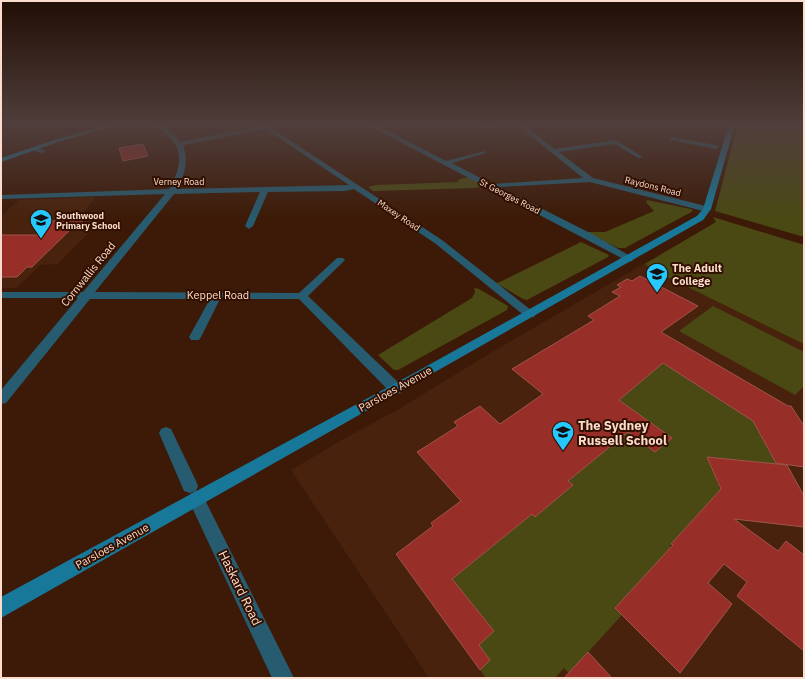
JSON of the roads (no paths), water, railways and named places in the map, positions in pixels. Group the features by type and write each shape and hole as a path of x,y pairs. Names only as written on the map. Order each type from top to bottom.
{"street":[{"path":"1,160 14,156"},
{"name":"Cornwallis Road","path":"1,399 172,191 184,164 182,156"},
{"name":"Maxey Road","path":"311,156 439,242 530,314"},
{"name":"St Georges Road","path":"432,156 589,236 629,259"},
{"path":"446,163 471,156"},
{"name":"Raydons Road","path":"560,156 590,180 707,209"},
{"path":"707,209 723,156"},
{"path":"492,186 505,184 590,180"},
{"name":"Verney Road","path":"1,197 172,191 345,189 356,186"},
{"path":"249,226 266,190"},
{"name":"Parsloes Avenue","path":"1,608 193,492 396,389 697,220 704,215 707,209"},
{"path":"340,260 302,296 396,389"},
{"name":"Keppel Road","path":"1,295 302,296"},
{"path":"196,337 217,295"},
{"name":"Haskard Road","path":"166,432 280,677"}],"place":[{"name":"Southwood Primary School","path":"41,240"},
{"name":"The Adult College","path":"657,294"},
{"name":"The Sydney Russell School","path":"563,452"}]}
